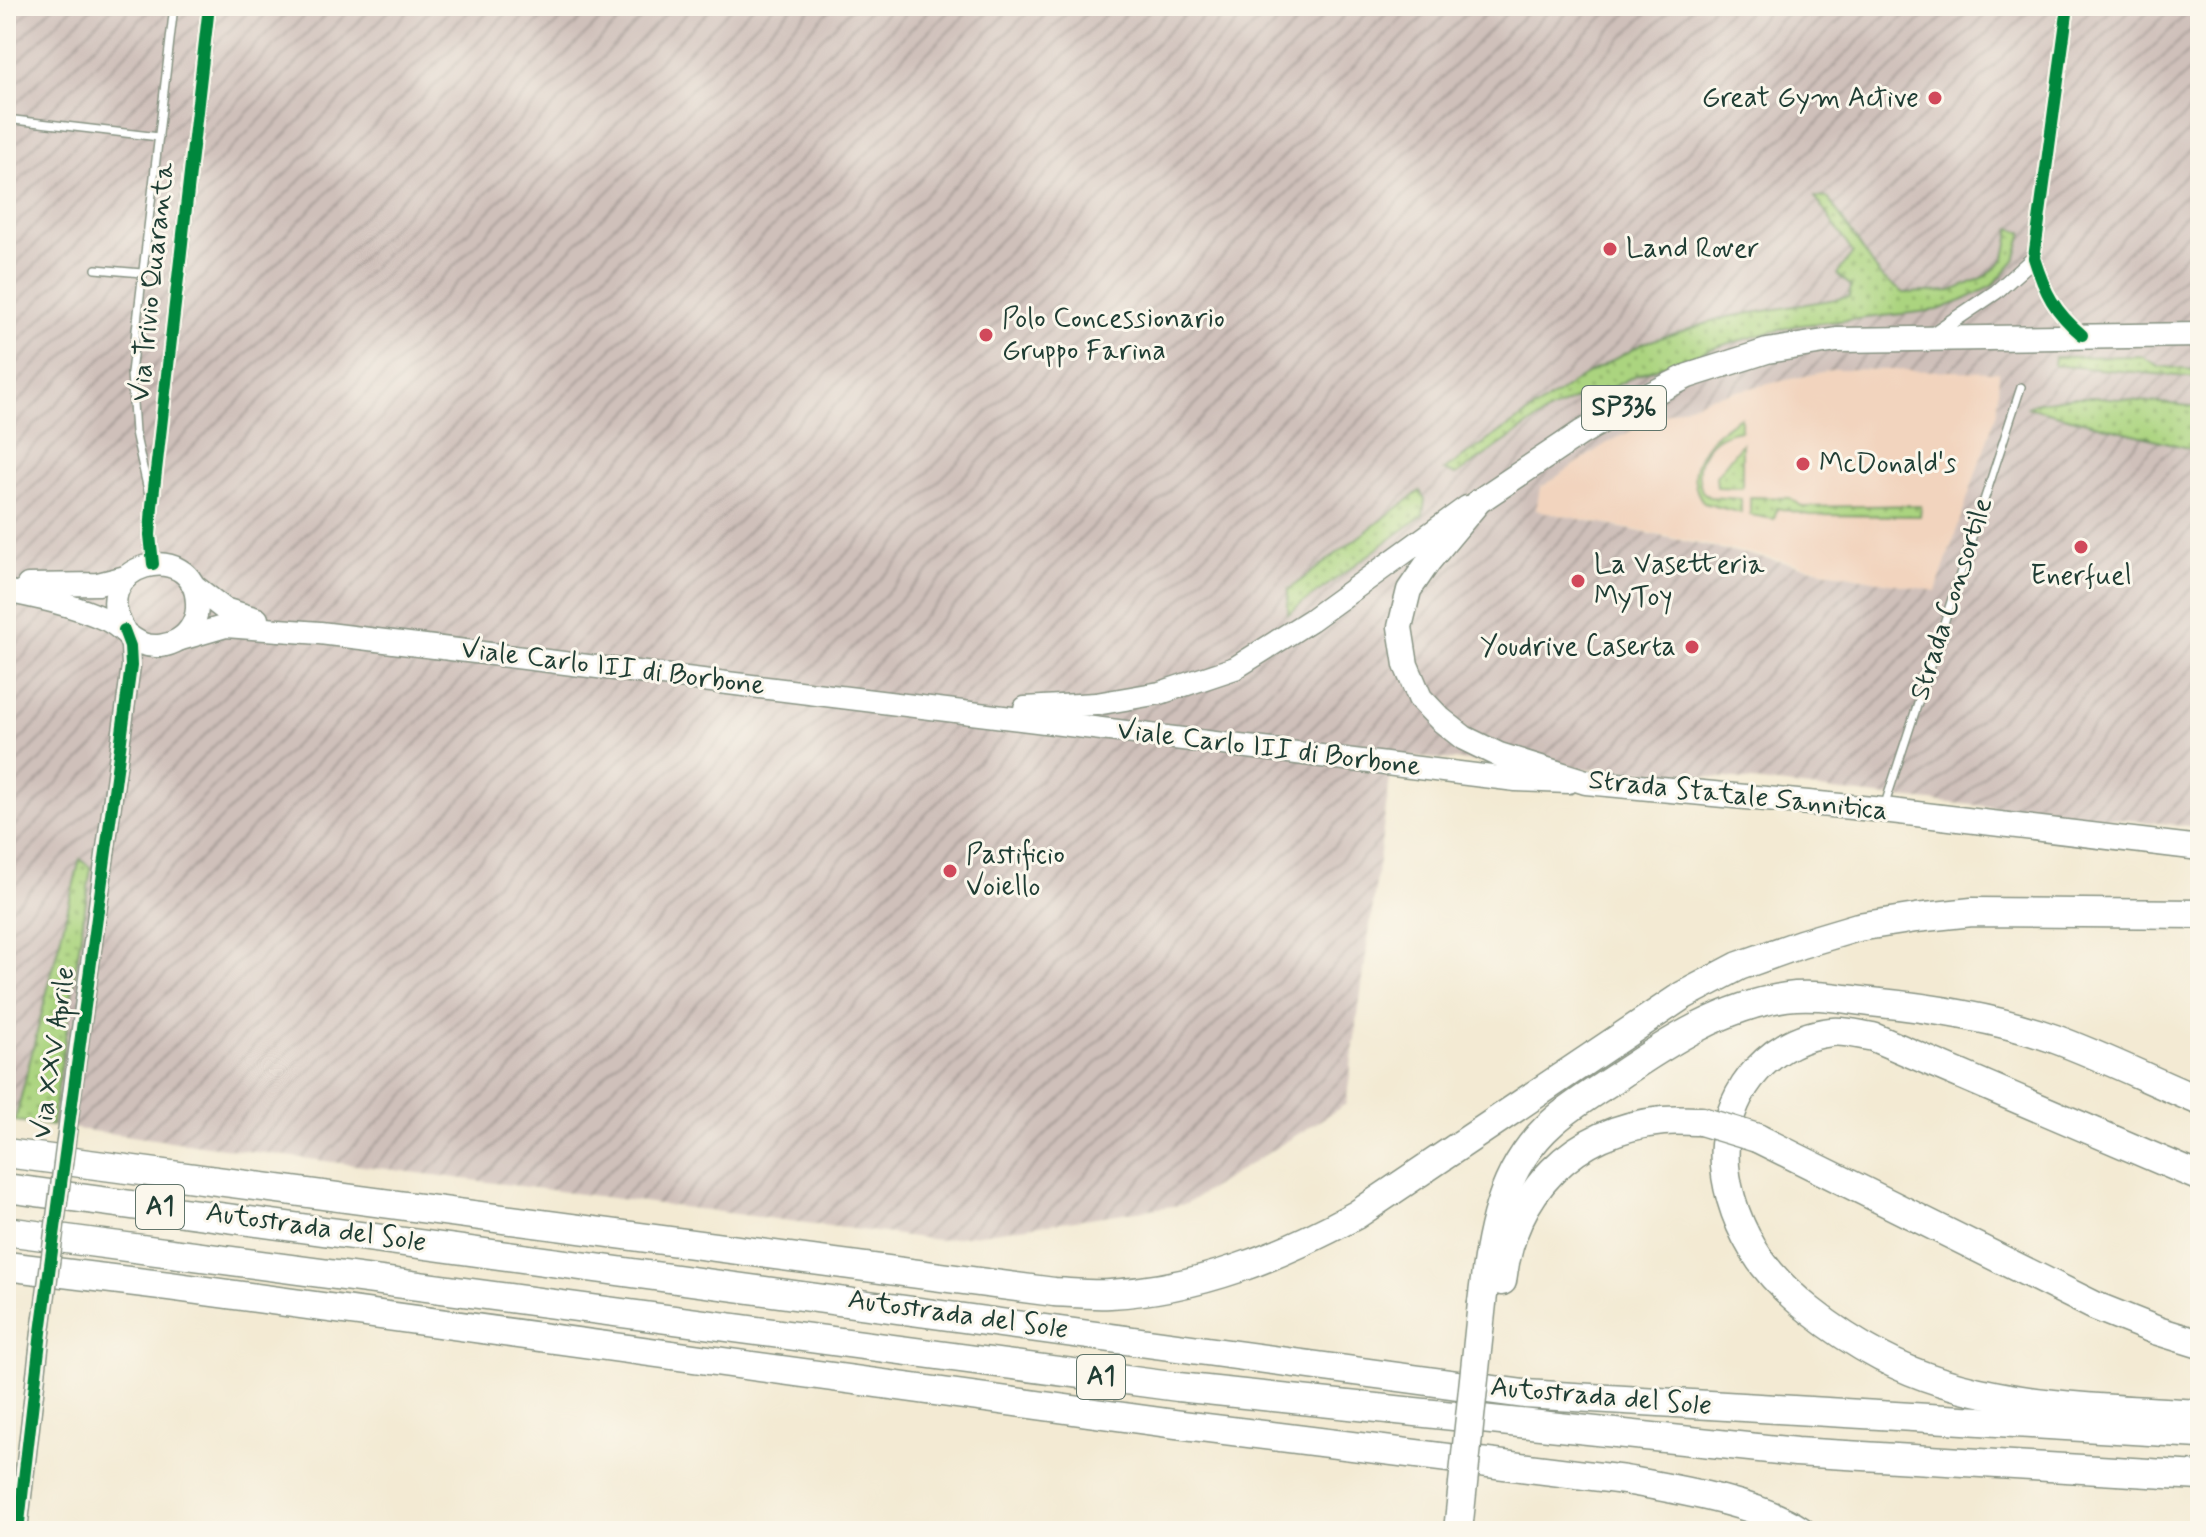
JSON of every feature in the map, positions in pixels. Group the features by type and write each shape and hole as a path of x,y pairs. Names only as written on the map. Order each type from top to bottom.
{"highway":[{"path":"6,1153 1054,1292 1124,1293 1218,1276 1307,1242 1356,1215 1682,996 1739,966 1801,944 1858,927 1972,912 2200,914"},
{"path":"1473,1531 1490,1304 1488,1249 1500,1199 1515,1167 1532,1142 1554,1120 1665,1046 1719,1017 1751,1006 1788,997 1823,997 1950,1011 2054,1039 2200,1101"},
{"path":"2200,1177 1873,1037 1834,1031 1802,1038 1778,1050 1756,1068 1735,1106 1725,1145 1727,1183 1736,1214 1753,1251 1785,1289 1821,1319 1880,1357 1920,1375 1999,1395 2059,1404 2200,1414"},
{"path":"1458,1531 1490,1304 1514,1230 1530,1196 1554,1169 1582,1147 1617,1131 1663,1121 1701,1121 1757,1138 2095,1306 2200,1344"},
{"name":"Autostrada del Sole","path":"6,1188 1524,1394 2200,1434"},
{"name":"Autostrada del Sole","path":"6,1231 1178,1387 1796,1452 2200,1476"},
{"path":"6,1266 1175,1424 1625,1480 1735,1504 1789,1522 1801,1531"}],"main road":[{"name":"Strada Statale Sannitica","path":"2200,335 1837,340 1767,351 1688,376 1581,433 1479,501 1409,590 1400,627 1406,665 1420,698 1440,719 1464,738 1499,755 1586,782 1883,810 2200,848"},
{"name":"Viale Carlo III di Borbone","path":"953,709 1096,704 1160,693 1235,668 1311,620 1479,501"},
{"name":"Viale Carlo III di Borbone","path":"153,564 176,569 224,609 246,617 320,633"},
{"path":"124,630 115,603 126,577 134,570 153,564"},
{"path":"6,584 72,586 126,577"},
{"path":"175,641 195,620 198,608 193,585"},
{"name":"Viale Carlo III di Borbone","path":"6,591 69,605 97,615 145,645 175,641 226,626 320,633 1516,780 1586,782"}],"street":[{"name":"Via Trivio Quaranta","path":"153,564 150,535 152,506 209,6"},
{"path":"2068,6 2034,258 2044,291 2061,317 2082,335"},
{"path":"1927,338 1996,292 2034,258"},
{"name":"Via XXV Aprile","path":"18,1531 41,1332 126,702 131,656 124,630"},
{"name":"Via XXV Aprile","path":"126,702 143,663 175,641"}],"lane":[{"path":"152,506 137,449 131,381 174,6"},
{"path":"6,119 159,137"},
{"path":"96,269 142,273"},
{"name":"Strada Consortile","path":"1883,810 2021,387"}],"shaded area":[{"path":"6,6 2200,6 2200,827 1727,778 1393,756 1346,1104 1186,1204 938,1240 6,1120","holes":["1836,369 1999,372 1997,411 1936,591 1536,510 1540,488 1604,445 1657,417 1710,397"]},
{"path":"1836,369 1999,371 1997,411 1936,591 1536,510 1540,488 1604,445 1657,417 1710,397"}],"green space":[{"path":"1815,197 1828,198 1881,277 1904,293 1952,291 1987,276 2005,258 2011,228 2023,232 2015,260 1992,286 1964,300 1938,310 1794,326 1723,345 1636,375 1596,396 1575,399 1548,412 1456,475 1444,470 1585,375 1644,343 1728,317 1849,297 1851,286 1837,274 1853,253"},
{"path":"2141,356 2159,366 2200,371 2200,378 2054,365 2055,357"},
{"path":"2074,397 2200,407 2200,451 2028,407 2034,403"},
{"path":"1741,417 1741,430 1720,437 1705,450 1699,480 1702,491 1709,497 1741,499 1741,513 1704,503 1695,477 1696,465 1709,442"},
{"path":"1742,443 1742,488 1717,487 1716,476"},
{"path":"1420,491 1425,499 1423,515 1288,614 1288,590"},
{"path":"1750,497 1790,498 1803,507 1921,505 1920,516 1809,515 1777,508 1774,519 1750,515"},
{"path":"80,859 91,868 52,1126 15,1121"}],"cycle path":[{"path":"153,564 150,535 152,506 209,6"},
{"path":"2068,6 2034,258 2052,301 2082,335"},
{"path":"18,1531 41,1332 131,666 130,646 124,630"}],"place":[{"name":"Great Gym Active","path":"1935,98"},
{"name":"Land Rover","path":"1610,249"},
{"name":"Polo Concessionario Gruppo Farina","path":"986,335"},
{"name":"McDonald's","path":"1803,464"},
{"name":"Enerfuel","path":"2081,547"},
{"name":"La Vasetteria MyToy","path":"1578,581"},
{"name":"Youdrive Caserta","path":"1692,647"},
{"name":"Pastificio Voiello","path":"950,871"}]}
